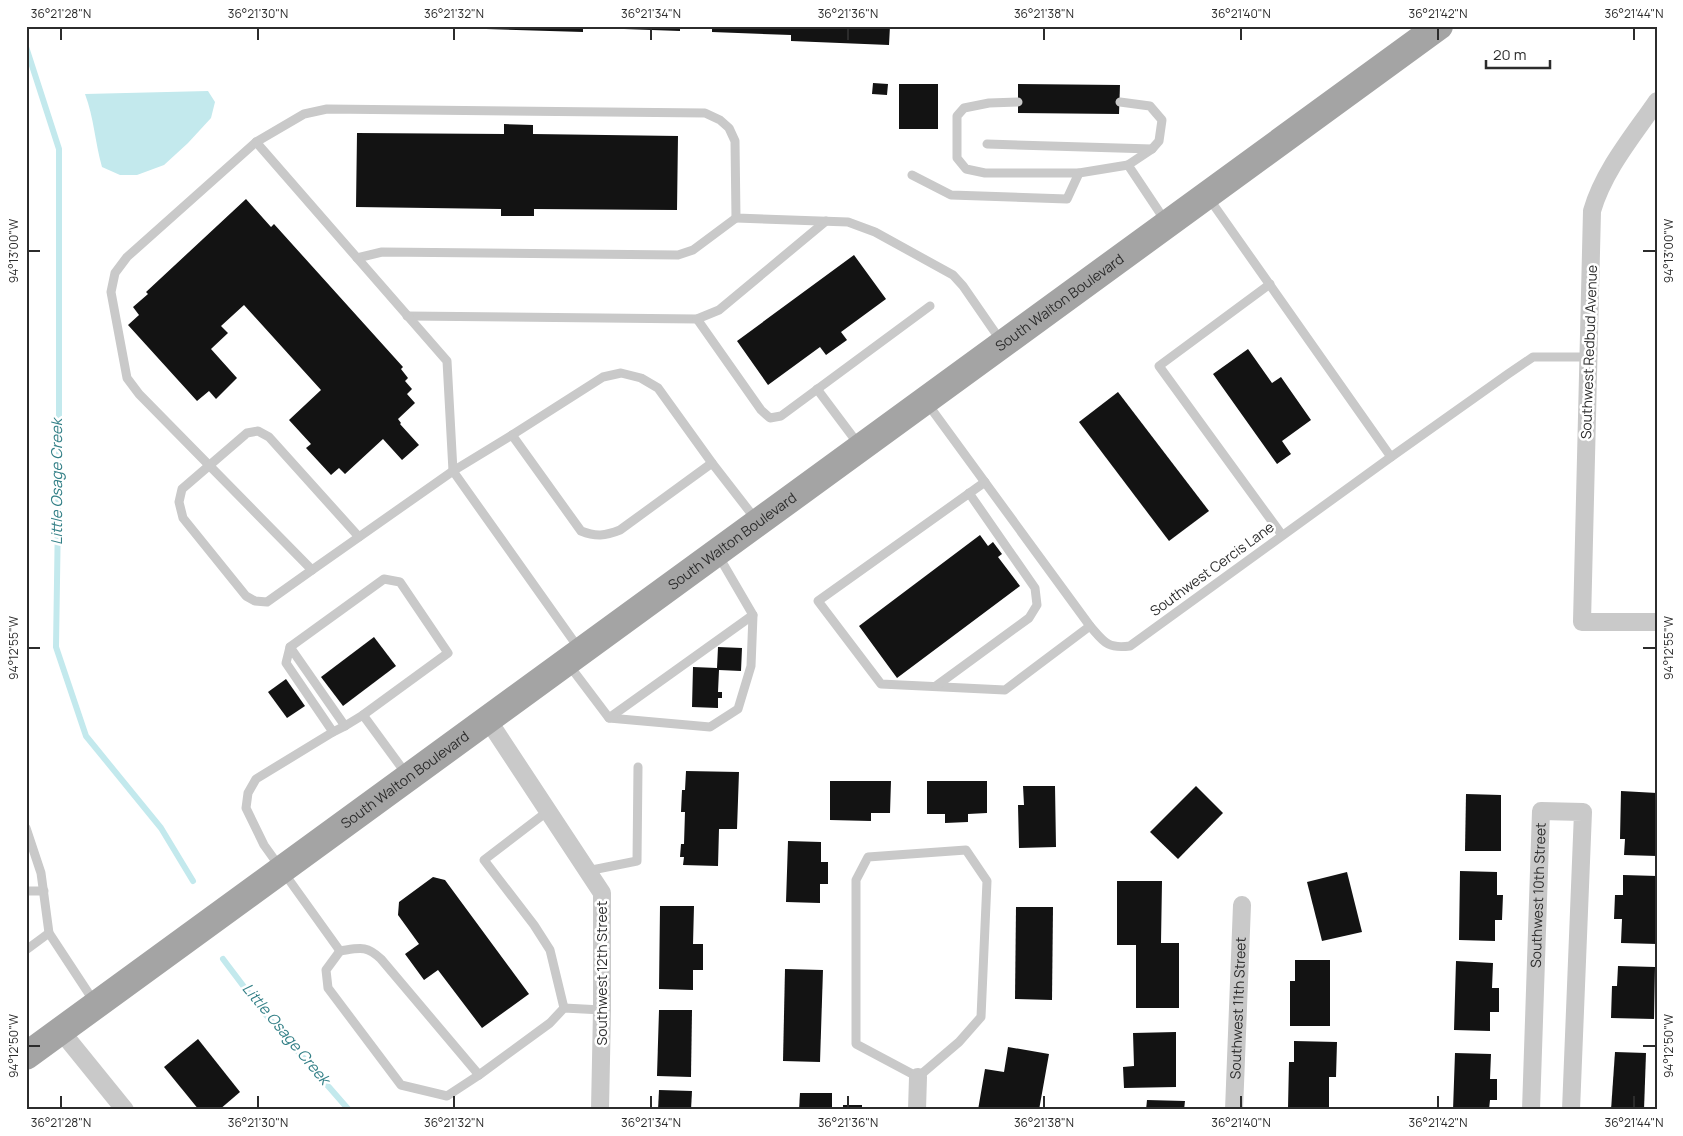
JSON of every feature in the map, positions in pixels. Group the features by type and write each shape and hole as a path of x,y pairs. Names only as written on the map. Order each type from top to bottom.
{"main road":[{"name":"South Walton Boulevard","path":"26,1056 1439,26"}],"street":[{"name":"Southwest Redbud Avenue","path":"1657,101 1606,176 1597,194 1592,211 1582,622 1657,622"},
{"name":"Southwest 12th Street","path":"488,720 602,893 600,1110"},
{"name":"Southwest 10th Street","path":"1531,1110 1541,811 1583,812 1571,1110"},
{"name":"Southwest 11th Street","path":"1234,1110 1242,904"},
{"path":"61,1031 125,1110"},
{"path":"917,1110 918,1077"}],"lane":[{"path":"1018,102 988,103 972,106 964,108 957,116 957,158 966,169 985,173 1079,173 1128,165 1152,148 1159,140 1162,120 1150,106 1120,102"},
{"path":"312,570 139,394 127,378 111,292 115,273 127,257 256,142 304,114 327,109 705,113 720,120 729,128 735,141 736,218"},
{"path":"256,142 447,362 453,471 574,657 609,718"},
{"path":"987,144 1152,148"},
{"path":"1128,165 1167,225"},
{"path":"912,175 951,195 1067,199 1079,173"},
{"path":"1207,196 1391,456"},
{"path":"358,258 382,252 678,255 693,250 736,218 848,222 874,232 953,275 963,286 1003,345"},
{"path":"407,316 697,319 719,310 826,221"},
{"path":"1270,284 1159,366 1282,535"},
{"path":"697,319 761,410 770,418 781,416 930,306"},
{"name":"Southwest Cercis Lane","path":"926,401 1090,626 1106,645 1118,648 1130,646 1391,456 1533,358 1588,357"},
{"path":"359,537 269,437 258,431 247,433 182,489 180,502 183,518 246,596 255,601 267,602 453,471 603,377 622,373 641,378 658,388 758,523"},
{"path":"817,389 862,448"},
{"path":"512,435 581,531 592,536 606,536 620,530 712,462"},
{"path":"985,482 818,600 881,684 1005,690 1090,626"},
{"path":"936,686 1029,618 1037,605 1034,588 969,493"},
{"path":"609,718 710,727 738,709 751,666 753,615 716,553"},
{"path":"333,732 286,663 290,647 384,579 400,582 448,654 363,715 256,779 248,794 246,808 264,845 340,951"},
{"path":"609,718 753,615"},
{"path":"290,647 345,726"},
{"path":"363,715 409,777"},
{"path":"587,871 637,861 638,767"},
{"path":"548,811 484,860 534,925 550,950 564,1008"},
{"path":"26,828 41,873 49,933 97,1005"},
{"path":"966,850 987,881 981,1017 959,1042 918,1077 856,1044 856,880 868,857 966,850"},
{"path":"26,891 44,891"},
{"path":"26,950 49,933"},
{"path":"479,1075 372,950 357,948 340,951 326,970 328,988 401,1086 447,1096 479,1075 550,1023 564,1008 602,1010"}],"water":[{"path":"208,91 215,102 211,118 164,165 137,175 120,175 102,167 85,94"}],"building":[{"path":"486,26 583,26 583,32 486,29"},
{"path":"596,26 680,26 680,31 596,28"},
{"path":"712,26 890,26 889,45 791,41 791,35 712,32"},
{"path":"873,83 888,84 887,95 872,94"},
{"path":"899,84 938,84 938,129 899,129"},
{"path":"1018,84 1120,85 1119,114 1018,113"},
{"path":"504,124 533,125 533,134 678,136 677,210 534,209 534,216 501,216 501,209 356,207 357,133 504,134"},
{"path":"246,199 271,227 274,224 403,367 401,369 408,378 405,381 412,389 407,394 415,403 398,419 400,424 419,445 402,460 383,439 345,474 339,468 331,475 306,448 311,444 289,420 321,390 244,305 221,326 228,333 211,349 237,378 216,399 209,391 197,401 128,325 139,315 133,307 148,294 146,292"},
{"path":"854,255 886,299 841,332 847,340 826,355 820,347 768,385 737,341"},
{"path":"1248,349 1272,383 1281,377 1311,420 1282,441 1291,454 1277,464 1213,374"},
{"path":"1118,392 1209,511 1169,541 1079,422"},
{"path":"980,535 988,546 993,542 1002,554 998,557 1020,586 897,678 859,626"},
{"path":"374,637 396,666 343,706 321,677"},
{"path":"718,647 742,648 741,671 719,670 718,692 722,692 722,698 718,698 718,708 692,707 693,667 717,668"},
{"path":"286,679 305,706 287,718 268,692"},
{"path":"686,771 739,772 737,829 719,829 718,866 683,865 684,857 680,857 681,844 684,844 685,812 681,812 682,790 685,790"},
{"path":"830,781 891,781 890,813 871,813 871,821 830,820"},
{"path":"927,781 987,781 987,813 968,814 968,822 945,823 945,814 927,814"},
{"path":"1023,786 1055,786 1056,847 1019,848 1018,805 1024,805"},
{"path":"1196,786 1223,813 1178,859 1150,832"},
{"path":"1621,791 1657,793 1657,856 1624,855 1625,839 1620,839"},
{"path":"1466,794 1501,795 1501,851 1465,851"},
{"path":"788,841 821,842 821,862 828,862 828,884 820,884 820,903 786,902"},
{"path":"1460,871 1497,872 1497,895 1503,895 1502,920 1495,920 1495,941 1459,940"},
{"path":"1347,872 1362,932 1322,941 1307,882"},
{"path":"1623,875 1657,876 1657,944 1621,943 1622,919 1614,919 1615,895 1623,895"},
{"path":"433,877 445,880 529,994 482,1028 438,970 424,980 405,954 419,944 398,915 399,902"},
{"path":"1117,881 1162,881 1161,943 1179,943 1179,1008 1136,1008 1136,945 1117,945"},
{"path":"660,906 694,906 693,944 703,944 703,970 693,970 693,990 659,989"},
{"path":"1016,907 1053,907 1052,1000 1015,999"},
{"path":"1295,960 1330,960 1330,1026 1290,1026 1290,981 1295,981"},
{"path":"1456,961 1493,963 1492,988 1499,988 1499,1012 1490,1012 1490,1031 1454,1030"},
{"path":"1618,966 1655,967 1654,1019 1611,1018 1612,986 1617,986"},
{"path":"785,969 823,970 820,1062 783,1061"},
{"path":"659,1010 692,1010 691,1077 657,1076"},
{"path":"1176,1032 1176,1087 1124,1088 1123,1067 1134,1066 1133,1033"},
{"path":"198,1039 240,1092 219,1110 199,1110 164,1067"},
{"path":"1294,1041 1337,1042 1336,1077 1329,1077 1329,1109 1288,1108 1289,1062 1294,1062"},
{"path":"1008,1047 1049,1054 1039,1110 978,1110 985,1069 1004,1072"},
{"path":"1615,1052 1646,1053 1644,1110 1611,1110"},
{"path":"1455,1053 1491,1054 1490,1079 1497,1079 1497,1100 1490,1100 1489,1110 1453,1110"},
{"path":"659,1090 692,1091 691,1110 658,1110"},
{"path":"800,1093 832,1093 832,1110 799,1110"},
{"path":"1147,1100 1185,1101 1184,1110 1146,1110"},
{"path":"843,1105 862,1105 862,1110 843,1110"}],"waterway":[{"name":"Little Osage Creek","path":"26,47 59,149 59,451 56,647 86,736 161,828 193,881"},
{"name":"Little Osage Creek","path":"223,959 260,1008 349,1110"}]}
